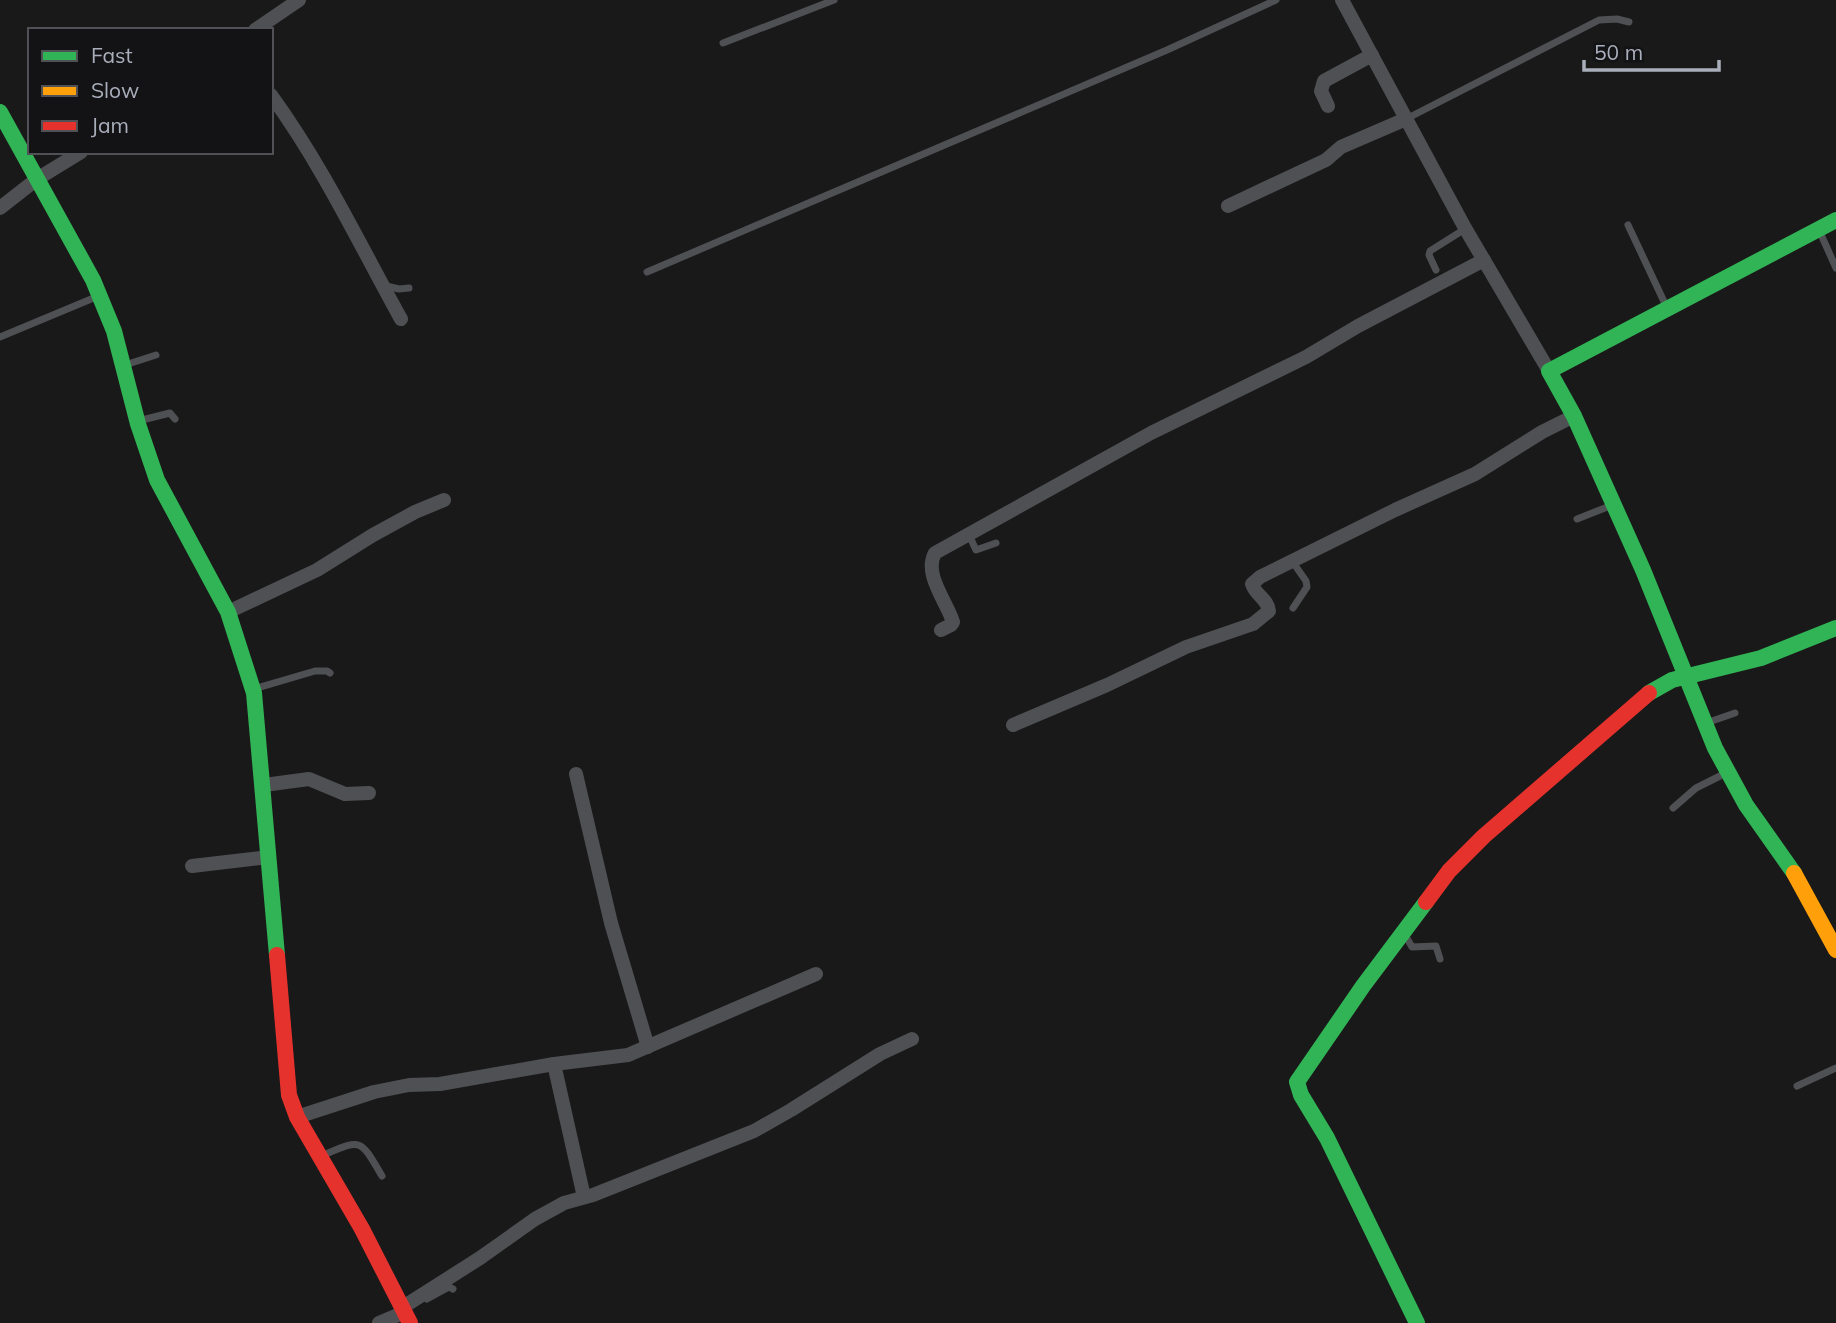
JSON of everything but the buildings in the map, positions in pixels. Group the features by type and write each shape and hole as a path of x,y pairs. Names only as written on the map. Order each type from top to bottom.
{"street":[{"path":"258,28 299,0"},
{"path":"1342,0 1465,228 1574,416 1643,570 1705,724 1728,772 1746,805 1799,882 1836,950"},
{"path":"1328,106 1321,91 1324,81 1372,55"},
{"path":"273,98 313,158 401,319"},
{"path":"0,112 100,296 125,365 138,421 157,480 228,612 253,689 264,785 289,1095 297,1118 406,1314"},
{"path":"1227,206 1326,160 1341,147 1406,119"},
{"path":"0,208 37,179 78,154"},
{"path":"1549,371 1836,220"},
{"path":"941,631 953,622 933,576 932,560 935,553 1151,433 1306,357 1358,326 1484,260"},
{"path":"1013,725 1107,685 1186,647 1253,624 1266,614 1269,608 1254,590 1253,583 1292,561 1475,474 1542,432 1574,416"},
{"path":"228,612 317,570 373,535 444,500"},
{"path":"1417,1323 1364,1209 1296,1083 1363,986 1449,871 1559,768 1645,696 1672,680 1761,658 1836,628"},
{"path":"576,774 611,923 648,1046"},
{"path":"264,785 309,779 345,794 369,793"},
{"path":"192,866 269,857"},
{"path":"297,1118 374,1091 408,1085 440,1084 554,1063 617,1058 816,974"},
{"path":"379,1323 406,1314 535,1219 564,1203 754,1131 870,1060 912,1039"},
{"path":"554,1063 584,1197"}],"lane":[{"path":"723,43 834,0"},
{"path":"647,272 1167,50 1276,0"},
{"path":"1406,119 1599,20 1617,19 1629,22"},
{"path":"1628,225 1668,308"},
{"path":"1436,270 1429,255 1430,251 1465,228"},
{"path":"1819,229 1836,268"},
{"path":"382,285 409,288"},
{"path":"0,337 100,296"},
{"path":"125,365 156,355"},
{"path":"138,421 170,413 175,419"},
{"path":"1577,519 1614,504"},
{"path":"969,534 976,550 996,543"},
{"path":"1292,561 1306,581 1307,587 1293,608"},
{"path":"253,689 315,671 330,673"},
{"path":"1705,724 1735,713"},
{"path":"1673,808 1696,788 1728,772"},
{"path":"1403,932 1412,947 1436,946 1440,959"},
{"path":"1797,1086 1836,1068"},
{"path":"320,1156 357,1143 368,1151 382,1176"},
{"path":"406,1314 444,1290 451,1287 453,1289"}],"traffic: fast":[{"path":"0,112 93,280 114,331 138,424 157,480 228,612 254,693 277,955"},
{"path":"1794,873 1746,805 1715,748 1643,570 1574,416 1549,371 1836,220"},
{"path":"1649,693 1672,680 1761,658 1836,628"},
{"path":"1417,1323 1327,1138 1301,1095 1297,1082 1363,986 1426,902"}],"traffic: slow":[{"path":"1794,873 1836,950"}],"traffic: jam":[{"path":"1426,902 1449,871 1484,836 1649,693"},
{"path":"277,955 289,1095 297,1117 362,1229 410,1323"}]}
